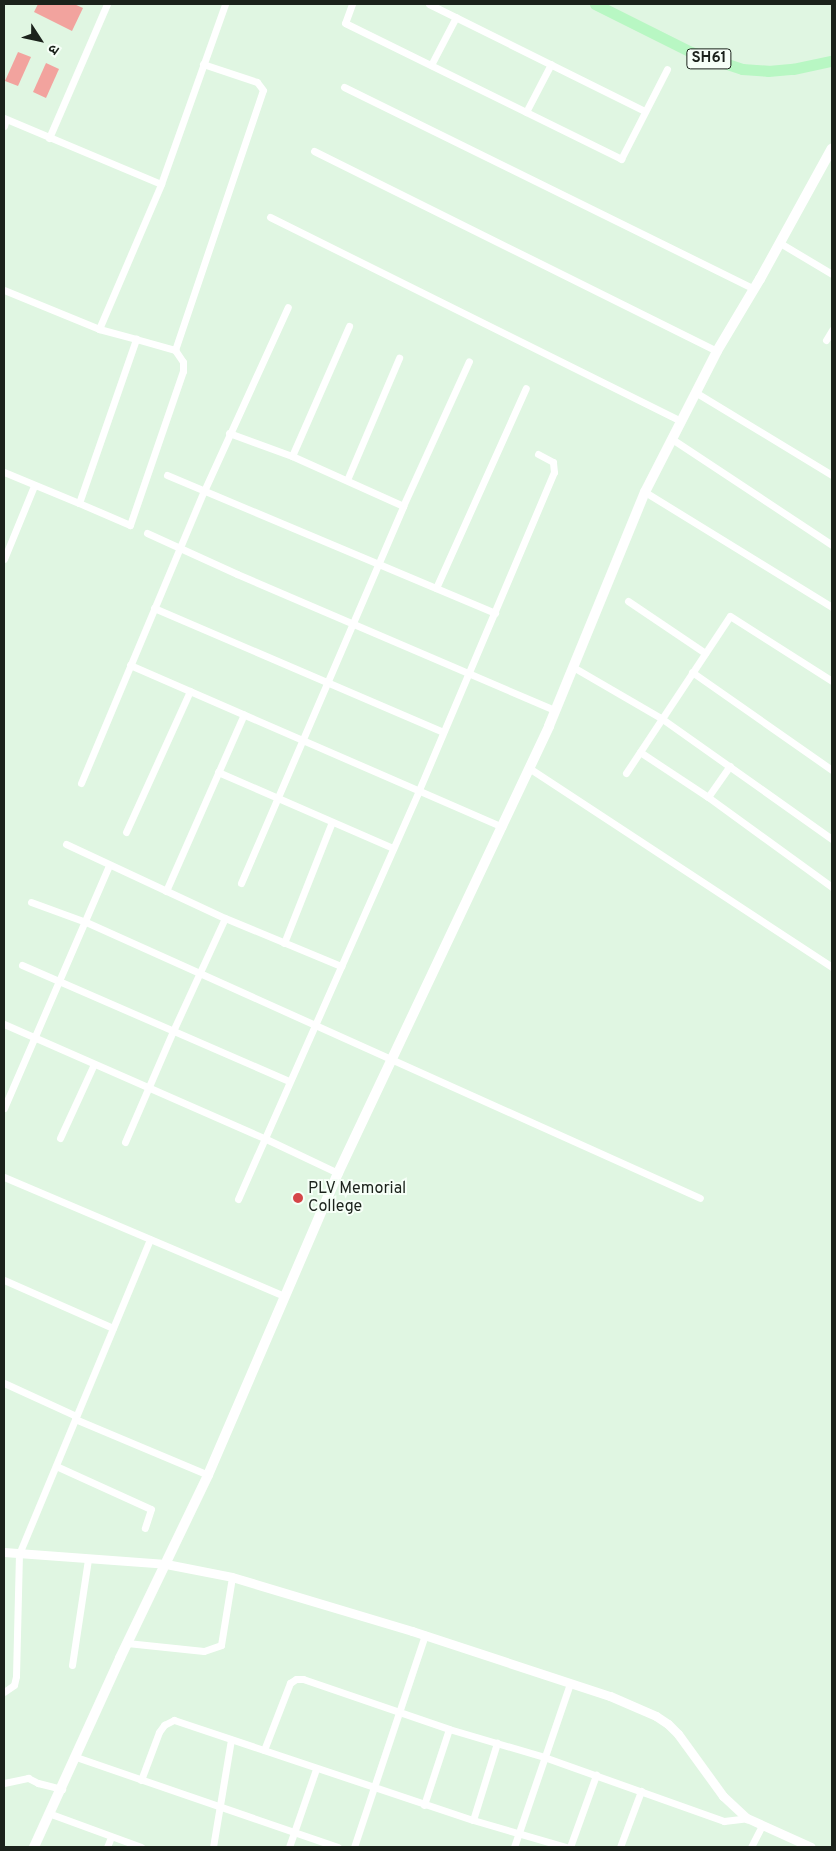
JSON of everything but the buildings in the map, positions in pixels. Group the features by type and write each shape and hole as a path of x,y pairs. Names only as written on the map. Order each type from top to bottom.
{"main road":[{"name":"SH61","path":"595,4 691,52 742,69 768,72 832,61"},
{"path":"34,1847 51,1814 127,1643 208,1475 338,1173 529,768 645,492 717,351 754,289 832,148"}],"street":[{"path":"49,138 107,4"},
{"path":"99,329 161,184 225,4"},
{"path":"352,4 345,23 620,159 667,69"},
{"path":"429,4 645,111"},
{"path":"431,65 456,17"},
{"path":"175,350 263,90 256,82 203,64"},
{"path":"526,112 551,64"},
{"path":"344,87 754,289"},
{"path":"5,121 161,184"},
{"path":"314,151 717,351"},
{"path":"270,217 681,421"},
{"path":"780,243 832,274"},
{"path":"4,290 99,329 175,350 183,362 183,371 130,526 4,472"},
{"path":"81,782 204,491 288,307"},
{"path":"292,456 348,326"},
{"path":"826,340 832,330"},
{"path":"79,503 136,340"},
{"path":"346,480 399,358"},
{"path":"240,883 403,506 470,361"},
{"path":"436,588 526,388"},
{"path":"695,392 832,475"},
{"path":"230,433 292,456 403,506"},
{"path":"672,439 832,545"},
{"path":"238,1199 419,790 554,472 553,462 538,454"},
{"path":"167,475 495,613"},
{"path":"4,559 34,486"},
{"path":"645,492 711,530 832,607"},
{"path":"147,533 555,710"},
{"path":"628,601 705,653"},
{"path":"154,608 443,732"},
{"path":"626,773 730,616 832,681"},
{"path":"130,666 502,827"},
{"path":"573,667 661,718 832,839"},
{"path":"692,672 832,770"},
{"path":"126,832 190,691"},
{"path":"166,891 244,714"},
{"path":"640,752 832,887"},
{"path":"708,798 730,766"},
{"path":"529,768 832,967"},
{"path":"218,772 393,848"},
{"path":"284,943 332,822"},
{"path":"66,844 225,918 341,966"},
{"path":"4,1108 109,865"},
{"path":"32,902 86,922 700,1198"},
{"path":"125,1142 225,918"},
{"path":"22,965 289,1081"},
{"path":"4,1024 264,1138 338,1173"},
{"path":"60,1138 94,1064"},
{"path":"4,1177 285,1296"},
{"path":"4,1692 14,1685 16,1676 19,1554 150,1239"},
{"path":"4,1280 113,1328"},
{"path":"4,1382 76,1417 208,1475"},
{"path":"56,1466 148,1507 152,1512 145,1528"},
{"path":"4,1552 166,1564 232,1577 424,1635 610,1696 656,1716 668,1724 678,1734 723,1796 747,1818 809,1847"},
{"path":"72,1665 88,1559"},
{"path":"127,1643 204,1651 221,1645 232,1577"},
{"path":"354,1847 424,1635"},
{"path":"264,1750 286,1691 290,1683 296,1678 450,1729 544,1757 724,1821 747,1818"},
{"path":"514,1847 570,1683"},
{"path":"141,1780 159,1732 169,1721 174,1720 373,1786 424,1805 566,1847"},
{"path":"424,1805 450,1729"},
{"path":"213,1847 218,1808 231,1740"},
{"path":"473,1820 497,1743"},
{"path":"76,1757 218,1808 338,1847"},
{"path":"289,1847 316,1768"},
{"path":"570,1847 596,1775"},
{"path":"4,1783 28,1778 38,1783 62,1788"},
{"path":"620,1847 641,1792"},
{"path":"51,1814 142,1847"},
{"path":"751,1847 762,1825"},
{"path":"107,1847 111,1836"}],"shaded area":[{"path":"38,4 74,4 83,8 72,31 34,12"},
{"path":"18,52 31,57 18,86 5,81"},
{"path":"46,63 59,69 46,98 33,92"}],"place":[{"name":"PLV Memorial College","path":"298,1198"}]}
